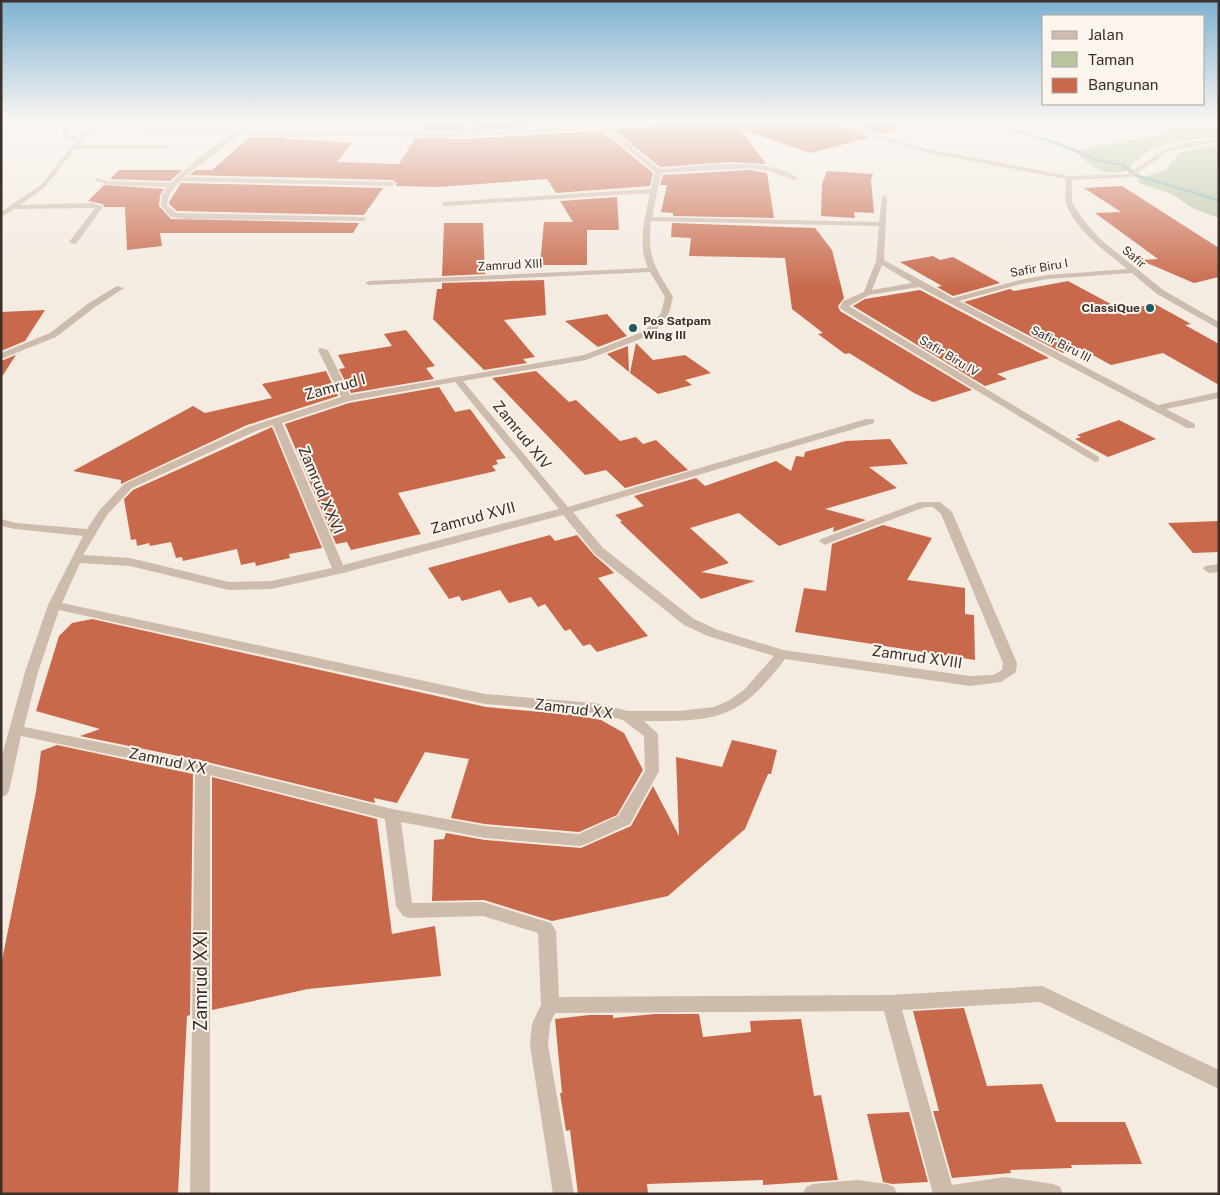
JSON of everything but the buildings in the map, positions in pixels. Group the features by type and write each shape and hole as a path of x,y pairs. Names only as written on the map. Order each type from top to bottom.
{"street":[{"path":"1,215 43,186 49,178"},
{"name":"Zamrud I","path":"1,791 16,730 54,605 90,533 114,499 128,486 228,439 347,398 586,357 645,334 654,328 665,313 669,297 652,270 647,247 647,219 657,178"},
{"path":"1070,178 1077,178"},
{"name":"Safir","path":"1070,178 1068,197 1079,219 1097,241 1160,292 1219,326"},
{"path":"363,219 174,215 164,206 165,194 180,179 392,184"},
{"path":"97,180 108,183 172,185"},
{"path":"444,204 655,191"},
{"path":"868,293 880,261 885,197"},
{"path":"13,207 92,204 100,207 73,242"},
{"path":"647,219 883,224"},
{"name":"Safir Biru III","path":"880,261 920,284 1191,426"},
{"name":"Zamrud XIII","path":"369,282 652,270"},
{"name":"Safir Biru I","path":"951,300 1020,282 1048,277 1132,271"},
{"path":"868,293 920,284"},
{"path":"1,356 53,335 92,305 120,288"},
{"name":"Safir Biru IV","path":"868,293 843,306 1095,459"},
{"path":"322,350 347,398"},
{"name":"Zamrud XIV","path":"456,378 565,511"},
{"path":"1158,408 1219,396"},
{"name":"Zamrud XXVI","path":"276,421 339,570"},
{"name":"Zamrud XVII","path":"77,558 130,562 228,586 271,585 339,570 565,511 870,421"},
{"name":"Zamrud XVIII","path":"565,511 599,551 689,622 713,633 782,654 970,680 996,679 1009,672 1010,662 978,585 946,512 936,504 924,504 825,541"},
{"path":"1,522 37,529 90,533"},
{"name":"Zamrud XX","path":"16,730 203,768 392,815 486,832 580,840 624,820 652,771 650,734 628,716 595,708 485,700 54,605"},
{"path":"628,716 709,715 737,704 764,680 782,654"},
{"name":"Zamrud XXI","path":"200,1194 203,768"},
{"path":"392,815 404,906 410,911 483,910 500,913 545,928 548,936 550,1005 541,1024 539,1045 564,1194"},
{"path":"550,1005 891,1003 1042,994 1219,1080"},
{"path":"891,1003 944,1194"},
{"path":"956,1194 1005,1186 1053,1194"},
{"path":"813,1194 857,1190 887,1194"}],"green space":[{"path":"1219,178 1219,218 1194,209 1172,194 1139,183 1138,179"}],"waterway":[{"path":"1144,178 1219,201"}],"place":[{"name":"ClassiQue","path":"1150,308"},
{"name":"Pos Satpam Wing III","path":"633,328"}]}
